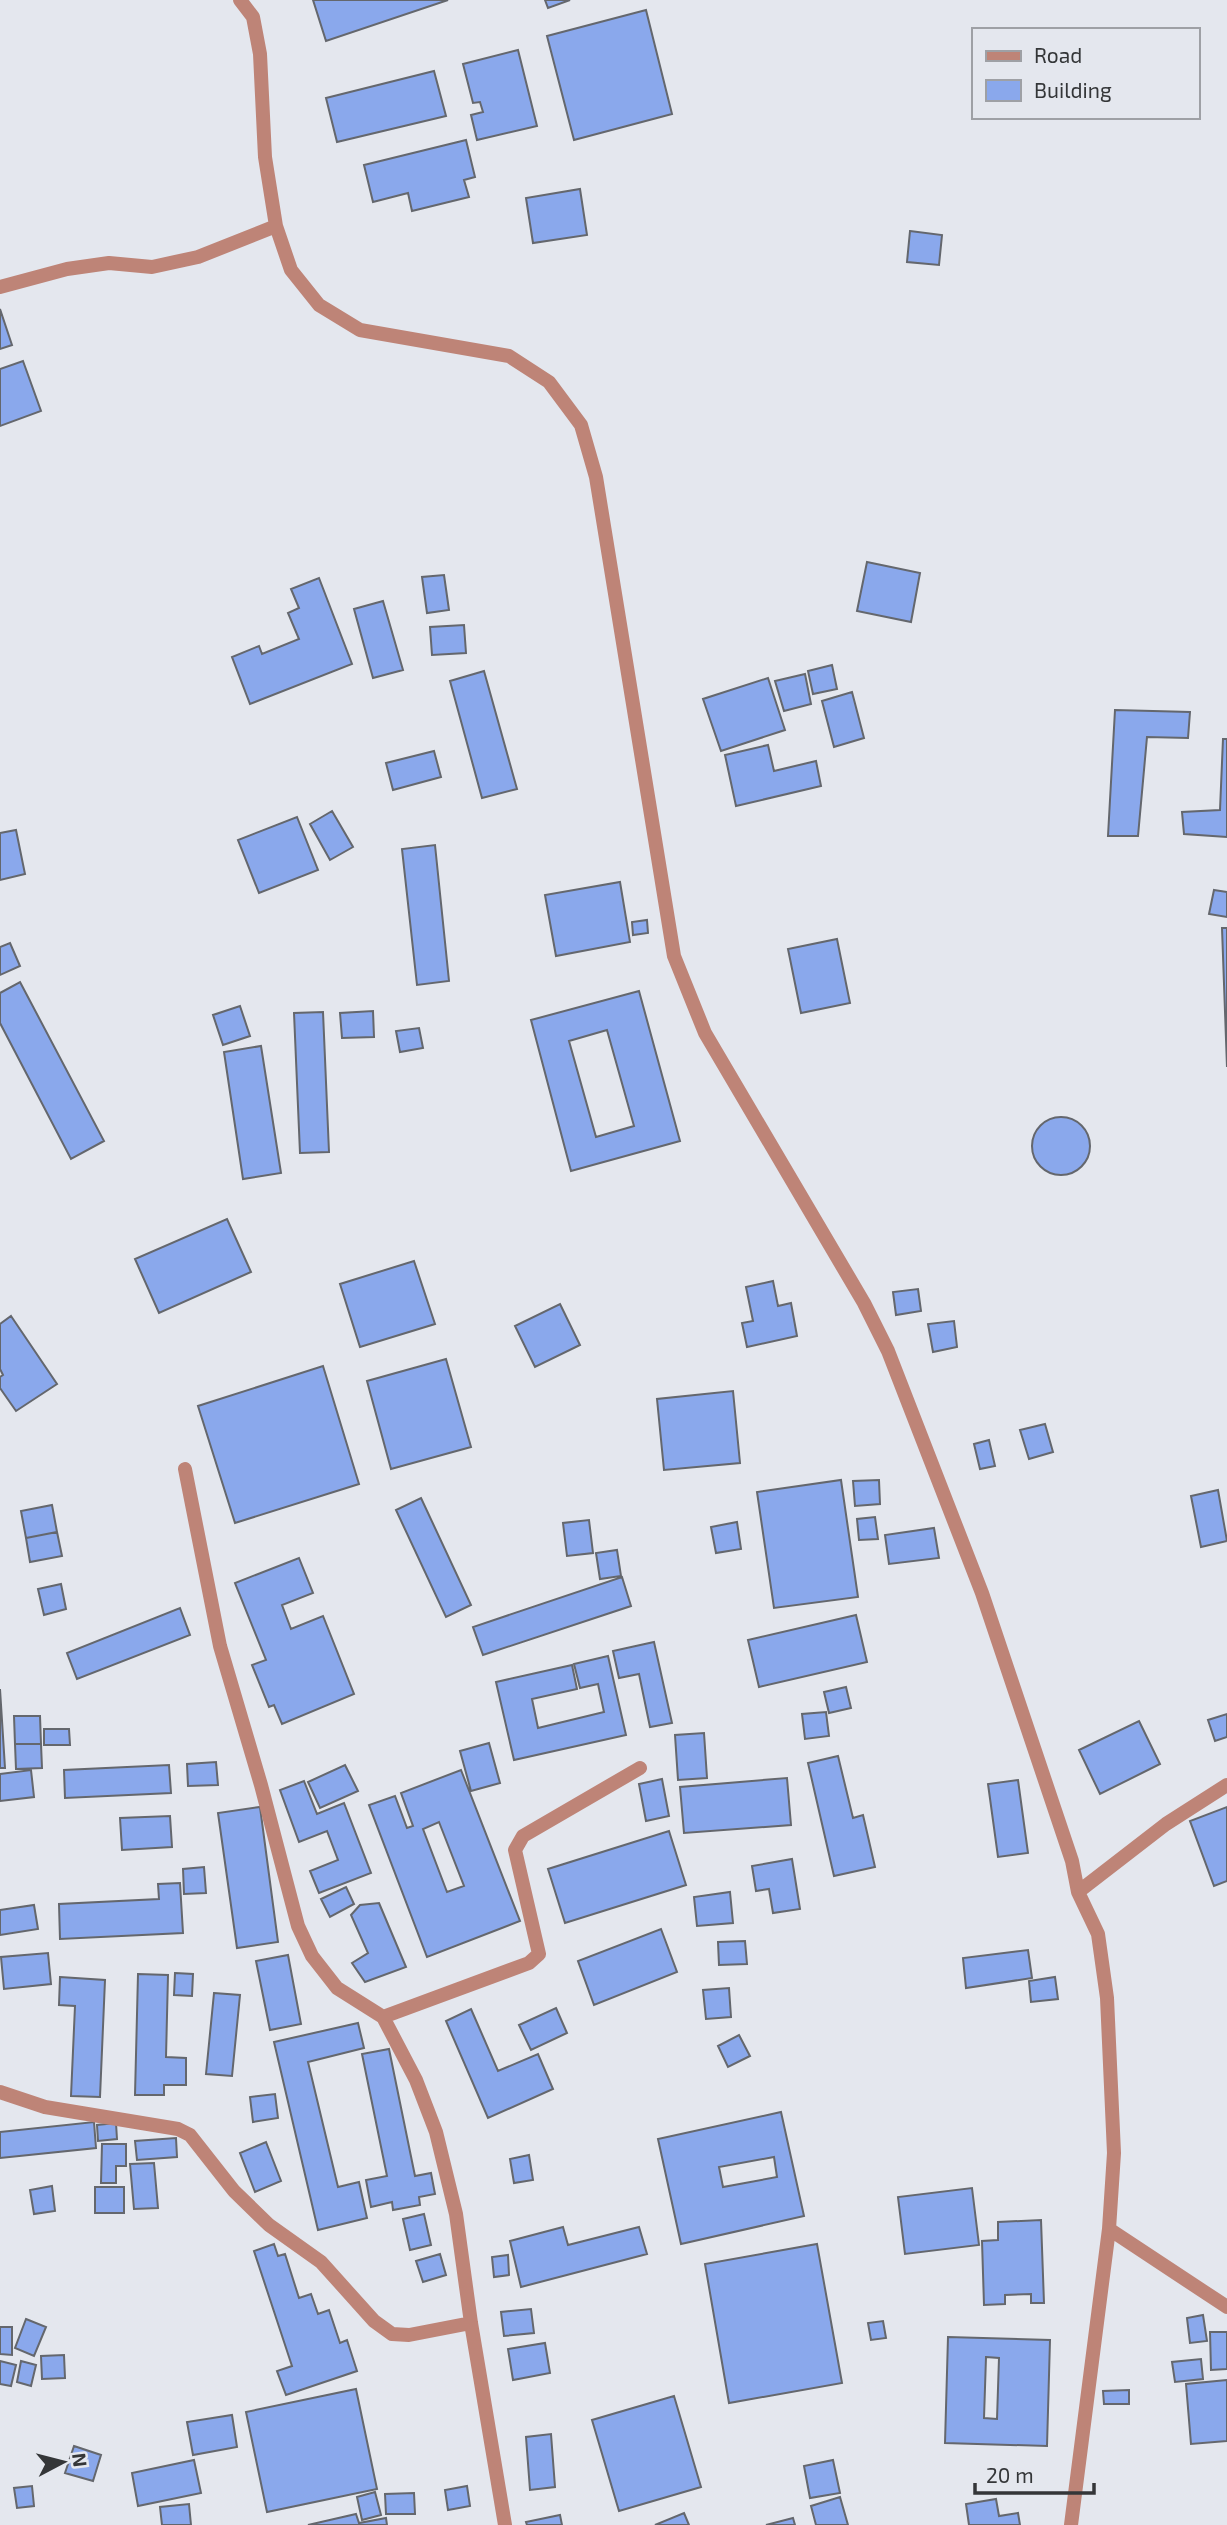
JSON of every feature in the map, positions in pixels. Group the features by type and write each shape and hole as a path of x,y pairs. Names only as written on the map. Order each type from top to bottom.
{"street":[{"path":"240,0 253,17 260,54 265,157 276,226 291,270 319,304 359,330 509,356 549,382 581,425 596,477 679,969 705,1033 864,1303 888,1351 982,1593 1072,1861 1078,1892 1098,1934 1107,1998 1114,2152 1108,2228 1071,2525"},
{"path":"0,286 109,263 152,267 198,257 276,226"},
{"path":"185,1469 220,1646 261,1785 298,1926 312,1956 337,1988 383,2017 416,2080 436,2132 456,2214 471,2323 505,2525"},
{"path":"383,2017 529,1963 539,1954 515,1850 523,1836 640,1768"},
{"path":"1078,1892 1166,1824 1227,1785"},
{"path":"0,2092 45,2107 178,2129 190,2135 234,2191 269,2225 321,2262 374,2321 392,2334 409,2336 471,2323"},
{"path":"1108,2228 1227,2307"}],"building":[{"path":"313,0 448,0 326,41"},
{"path":"545,0 570,0 548,8"},
{"path":"646,10 672,114 574,140 547,36"},
{"path":"518,50 537,126 477,140 471,115 483,112 480,102 473,103 463,64"},
{"path":"434,71 446,116 337,142 326,98"},
{"path":"466,140 475,177 464,180 469,197 412,211 408,193 373,202 364,165"},
{"path":"580,189 587,235 533,243 526,198"},
{"path":"910,231 942,235 939,265 907,262"},
{"path":"0,309 12,345 0,349"},
{"path":"23,361 41,411 0,426 0,369"},
{"path":"867,562 920,573 911,622 857,611"},
{"path":"444,575 449,610 427,613 422,577"},
{"path":"319,578 352,664 250,704 232,657 259,646 262,654 299,639 288,613 299,608 291,589"},
{"path":"383,601 403,670 373,678 354,609"},
{"path":"464,625 466,653 432,655 430,627"},
{"path":"832,665 837,689 813,694 808,671"},
{"path":"484,671 517,789 482,798 450,681"},
{"path":"805,674 811,704 784,711 775,681"},
{"path":"768,678 785,730 721,751 703,699"},
{"path":"852,692 864,738 834,747 822,701"},
{"path":"1115,710 1190,712 1188,738 1147,737 1138,836 1108,836"},
{"path":"1223,739 1227,739 1227,837 1184,834 1182,812 1220,810"},
{"path":"768,745 774,771 816,761 821,786 736,806 725,755"},
{"path":"434,751 441,777 393,790 386,763"},
{"path":"332,811 353,847 330,860 310,824"},
{"path":"297,817 318,870 259,893 238,840"},
{"path":"16,830 25,874 0,880 0,833"},
{"path":"435,845 449,981 417,985 402,849"},
{"path":"620,882 630,942 556,956 545,895"},
{"path":"1214,890 1227,892 1227,917 1209,914"},
{"path":"647,920 648,933 633,935 632,922"},
{"path":"1222,928 1227,928 1227,1067"},
{"path":"837,939 850,1003 801,1013 788,949"},
{"path":"10,943 20,966 0,975 0,947"},
{"path":"20,982 104,1141 71,1159 0,1023 0,993"},
{"path":"639,991 680,1141 571,1171 531,1020","holes":["607,1030 634,1126 596,1137 569,1041"]},
{"path":"240,1006 250,1036 223,1045 213,1015"},
{"path":"373,1011 374,1037 342,1038 340,1013"},
{"path":"323,1012 329,1152 300,1153 294,1013"},
{"path":"419,1028 423,1048 400,1052 396,1031"},
{"path":"261,1046 281,1173 243,1179 224,1052"},
{"path":"1055,1117 1067,1117 1082,1125 1090,1140 1090,1152 1082,1167 1067,1175 1055,1175 1040,1167 1032,1152 1032,1140 1040,1125"},
{"path":"227,1219 251,1272 159,1313 135,1259"},
{"path":"414,1261 435,1324 360,1347 340,1284"},
{"path":"773,1281 778,1306 791,1303 797,1336 747,1347 742,1323 753,1321 746,1287"},
{"path":"918,1289 921,1311 896,1315 893,1292"},
{"path":"560,1304 580,1345 535,1367 515,1326"},
{"path":"11,1316 57,1384 16,1411 0,1388 0,1377 3,1375 0,1369 0,1324"},
{"path":"954,1321 957,1347 933,1352 928,1324"},
{"path":"446,1359 471,1447 391,1469 367,1381"},
{"path":"323,1366 359,1484 235,1523 198,1406"},
{"path":"733,1391 740,1463 664,1470 657,1399"},
{"path":"1045,1424 1053,1452 1029,1459 1020,1430"},
{"path":"989,1440 995,1466 980,1469 974,1444"},
{"path":"841,1480 858,1597 774,1608 757,1492"},
{"path":"879,1480 880,1504 855,1506 853,1481"},
{"path":"1218,1490 1227,1541 1201,1547 1191,1496"},
{"path":"421,1498 471,1605 446,1617 396,1510"},
{"path":"52,1505 57,1532 26,1538 21,1511"},
{"path":"875,1517 878,1539 859,1540 857,1519"},
{"path":"589,1520 593,1553 567,1556 563,1523"},
{"path":"737,1522 741,1549 716,1553 711,1527"},
{"path":"934,1528 939,1558 889,1564 885,1535"},
{"path":"57,1532 62,1556 30,1562 26,1538"},
{"path":"617,1550 621,1576 600,1579 596,1553"},
{"path":"299,1558 313,1593 282,1605 291,1629 323,1616 354,1694 282,1724 274,1705 269,1707 252,1665 266,1660 235,1583"},
{"path":"622,1577 631,1606 483,1655 473,1627"},
{"path":"61,1584 66,1609 44,1615 38,1589"},
{"path":"180,1608 190,1635 77,1679 67,1653"},
{"path":"856,1615 867,1662 759,1687 748,1640"},
{"path":"654,1642 672,1723 650,1727 639,1674 619,1678 613,1651"},
{"path":"608,1656 626,1735 514,1760 496,1682 572,1665 577,1689 532,1699 538,1728 604,1712 598,1684 580,1688 574,1664"},
{"path":"846,1687 851,1708 829,1713 824,1692"},
{"path":"0,1689 5,1768 0,1768"},
{"path":"826,1712 829,1736 805,1739 802,1714"},
{"path":"1227,1714 1227,1737 1215,1741 1208,1720"},
{"path":"14,1716 40,1716 41,1744 15,1744"},
{"path":"1139,1721 1160,1764 1100,1794 1079,1750"},
{"path":"44,1729 69,1729 70,1745 44,1745"},
{"path":"704,1733 707,1778 678,1780 675,1735"},
{"path":"489,1743 500,1783 471,1791 460,1751"},
{"path":"15,1744 41,1744 42,1768 16,1769"},
{"path":"838,1756 853,1818 863,1815 875,1867 834,1876 808,1763"},
{"path":"216,1762 218,1785 188,1786 187,1764"},
{"path":"169,1765 171,1793 65,1798 64,1770"},
{"path":"345,1765 358,1791 320,1808 308,1782"},
{"path":"31,1770 34,1797 0,1801 0,1774"},
{"path":"461,1770 520,1921 427,1957 369,1805 395,1796 407,1828 413,1826 401,1793","holes":["439,1822 464,1886 447,1892 423,1829"]},
{"path":"787,1778 791,1825 684,1833 680,1787"},
{"path":"662,1779 669,1816 646,1821 639,1784"},
{"path":"1018,1780 1028,1853 998,1857 988,1784"},
{"path":"304,1781 317,1814 344,1803 371,1873 319,1893 310,1871 338,1860 327,1831 299,1842 280,1790"},
{"path":"260,1807 278,1942 237,1948 218,1813"},
{"path":"1227,1807 1227,1881 1214,1886 1190,1821"},
{"path":"170,1816 172,1847 122,1850 120,1818"},
{"path":"669,1831 686,1885 565,1923 548,1869"},
{"path":"792,1859 800,1909 773,1913 769,1889 756,1891 752,1866"},
{"path":"204,1867 206,1893 184,1894 183,1869"},
{"path":"180,1883 183,1933 60,1939 59,1904 159,1899 158,1884"},
{"path":"346,1887 354,1904 330,1917 321,1899"},
{"path":"730,1892 733,1923 697,1926 694,1897"},
{"path":"379,1903 406,1967 365,1982 352,1963 368,1953 351,1915 360,1905"},
{"path":"34,1905 38,1929 0,1935 0,1910"},
{"path":"661,1929 677,1972 594,2005 578,1961"},
{"path":"745,1941 747,1964 719,1965 718,1942"},
{"path":"1028,1950 1032,1978 966,1988 963,1958"},
{"path":"48,1953 51,1984 4,1989 1,1957"},
{"path":"288,1955 301,2024 270,2030 256,1961"},
{"path":"175,1973 193,1974 192,1996 174,1995"},
{"path":"138,1974 168,1975 166,2057 186,2058 186,2085 164,2085 164,2095 135,2095"},
{"path":"60,1977 105,1980 100,2097 71,2096 75,2006 59,2005"},
{"path":"1055,1977 1058,1999 1031,2002 1029,1981"},
{"path":"729,1988 731,2017 706,2019 703,1990"},
{"path":"214,1993 240,1995 232,2076 206,2074"},
{"path":"556,2008 567,2033 531,2050 519,2025"},
{"path":"471,2009 498,2071 538,2054 553,2089 488,2118 446,2021"},
{"path":"358,2023 364,2048 308,2062 338,2187 359,2182 367,2218 318,2230 274,2042"},
{"path":"739,2035 750,2056 728,2067 718,2046"},
{"path":"389,2049 415,2176 431,2173 435,2194 419,2197 420,2205 393,2210 392,2202 371,2207 366,2180 387,2176 362,2054"},
{"path":"275,2094 278,2118 253,2122 250,2097"},
{"path":"781,2112 804,2216 681,2244 658,2139","holes":["774,2157 777,2177 723,2187 719,2167"]},
{"path":"94,2122 96,2148 0,2158 0,2132"},
{"path":"116,2123 117,2139 98,2141 97,2125"},
{"path":"176,2138 177,2157 137,2160 135,2141"},
{"path":"266,2142 281,2181 255,2192 240,2153"},
{"path":"102,2144 126,2144 126,2166 116,2166 116,2183 101,2183"},
{"path":"529,2155 533,2180 514,2183 510,2159"},
{"path":"154,2163 158,2208 134,2209 130,2164"},
{"path":"52,2186 55,2211 34,2214 30,2190"},
{"path":"95,2187 124,2187 124,2213 95,2213"},
{"path":"972,2188 979,2245 905,2254 898,2197"},
{"path":"424,2214 431,2245 410,2250 403,2219"},
{"path":"1041,2220 1044,2303 1031,2303 1031,2294 1005,2295 1005,2304 984,2305 982,2241 998,2240 998,2222"},
{"path":"563,2227 568,2245 639,2227 647,2254 521,2287 510,2241"},
{"path":"274,2244 278,2256 285,2254 299,2298 311,2294 318,2314 329,2310 340,2343 347,2340 357,2371 286,2395 277,2371 292,2366 254,2251"},
{"path":"817,2244 842,2383 729,2403 705,2264"},
{"path":"440,2254 446,2275 423,2282 416,2261"},
{"path":"508,2255 509,2275 494,2277 492,2257"},
{"path":"531,2309 534,2333 504,2336 501,2312"},
{"path":"1203,2315 1207,2341 1190,2343 1187,2318"},
{"path":"26,2319 46,2327 34,2356 15,2348"},
{"path":"883,2321 886,2338 871,2340 868,2323"},
{"path":"0,2327 12,2327 12,2355 0,2354"},
{"path":"1210,2332 1227,2332 1227,2369 1211,2370"},
{"path":"948,2337 1050,2340 1047,2446 945,2443","holes":["986,2357 999,2358 997,2419 984,2418"]},
{"path":"545,2343 550,2373 513,2380 508,2349"},
{"path":"64,2355 65,2378 42,2379 41,2356"},
{"path":"1201,2359 1203,2379 1175,2382 1172,2362"},
{"path":"0,2361 16,2365 11,2386 0,2384"},
{"path":"21,2361 36,2365 31,2386 17,2382"},
{"path":"1227,2380 1227,2441 1191,2444 1186,2384"},
{"path":"356,2389 377,2489 267,2512 246,2412"},
{"path":"1129,2390 1129,2404 1104,2404 1103,2391"},
{"path":"674,2396 701,2487 619,2511 592,2420"},
{"path":"232,2415 237,2447 193,2455 187,2422"},
{"path":"551,2434 555,2487 530,2490 526,2437"},
{"path":"74,2446 101,2455 93,2481 65,2473"},
{"path":"194,2460 201,2493 138,2506 132,2473"},
{"path":"833,2460 840,2493 810,2498 804,2466"},
{"path":"32,2486 34,2506 17,2508 14,2488"},
{"path":"467,2486 470,2506 448,2510 445,2490"},
{"path":"375,2492 381,2515 362,2520 357,2497"},
{"path":"414,2493 415,2514 386,2514 385,2494"},
{"path":"840,2497 848,2525 816,2525 811,2506"},
{"path":"996,2499 999,2516 1018,2513 1020,2525 969,2525 966,2504"},
{"path":"189,2504 191,2525 162,2525 160,2507"},
{"path":"684,2513 689,2525 655,2525"},
{"path":"356,2514 359,2523 386,2518 387,2525 308,2525"},
{"path":"560,2515 562,2525 527,2525 526,2522"},
{"path":"793,2518 795,2525 766,2525"}]}
